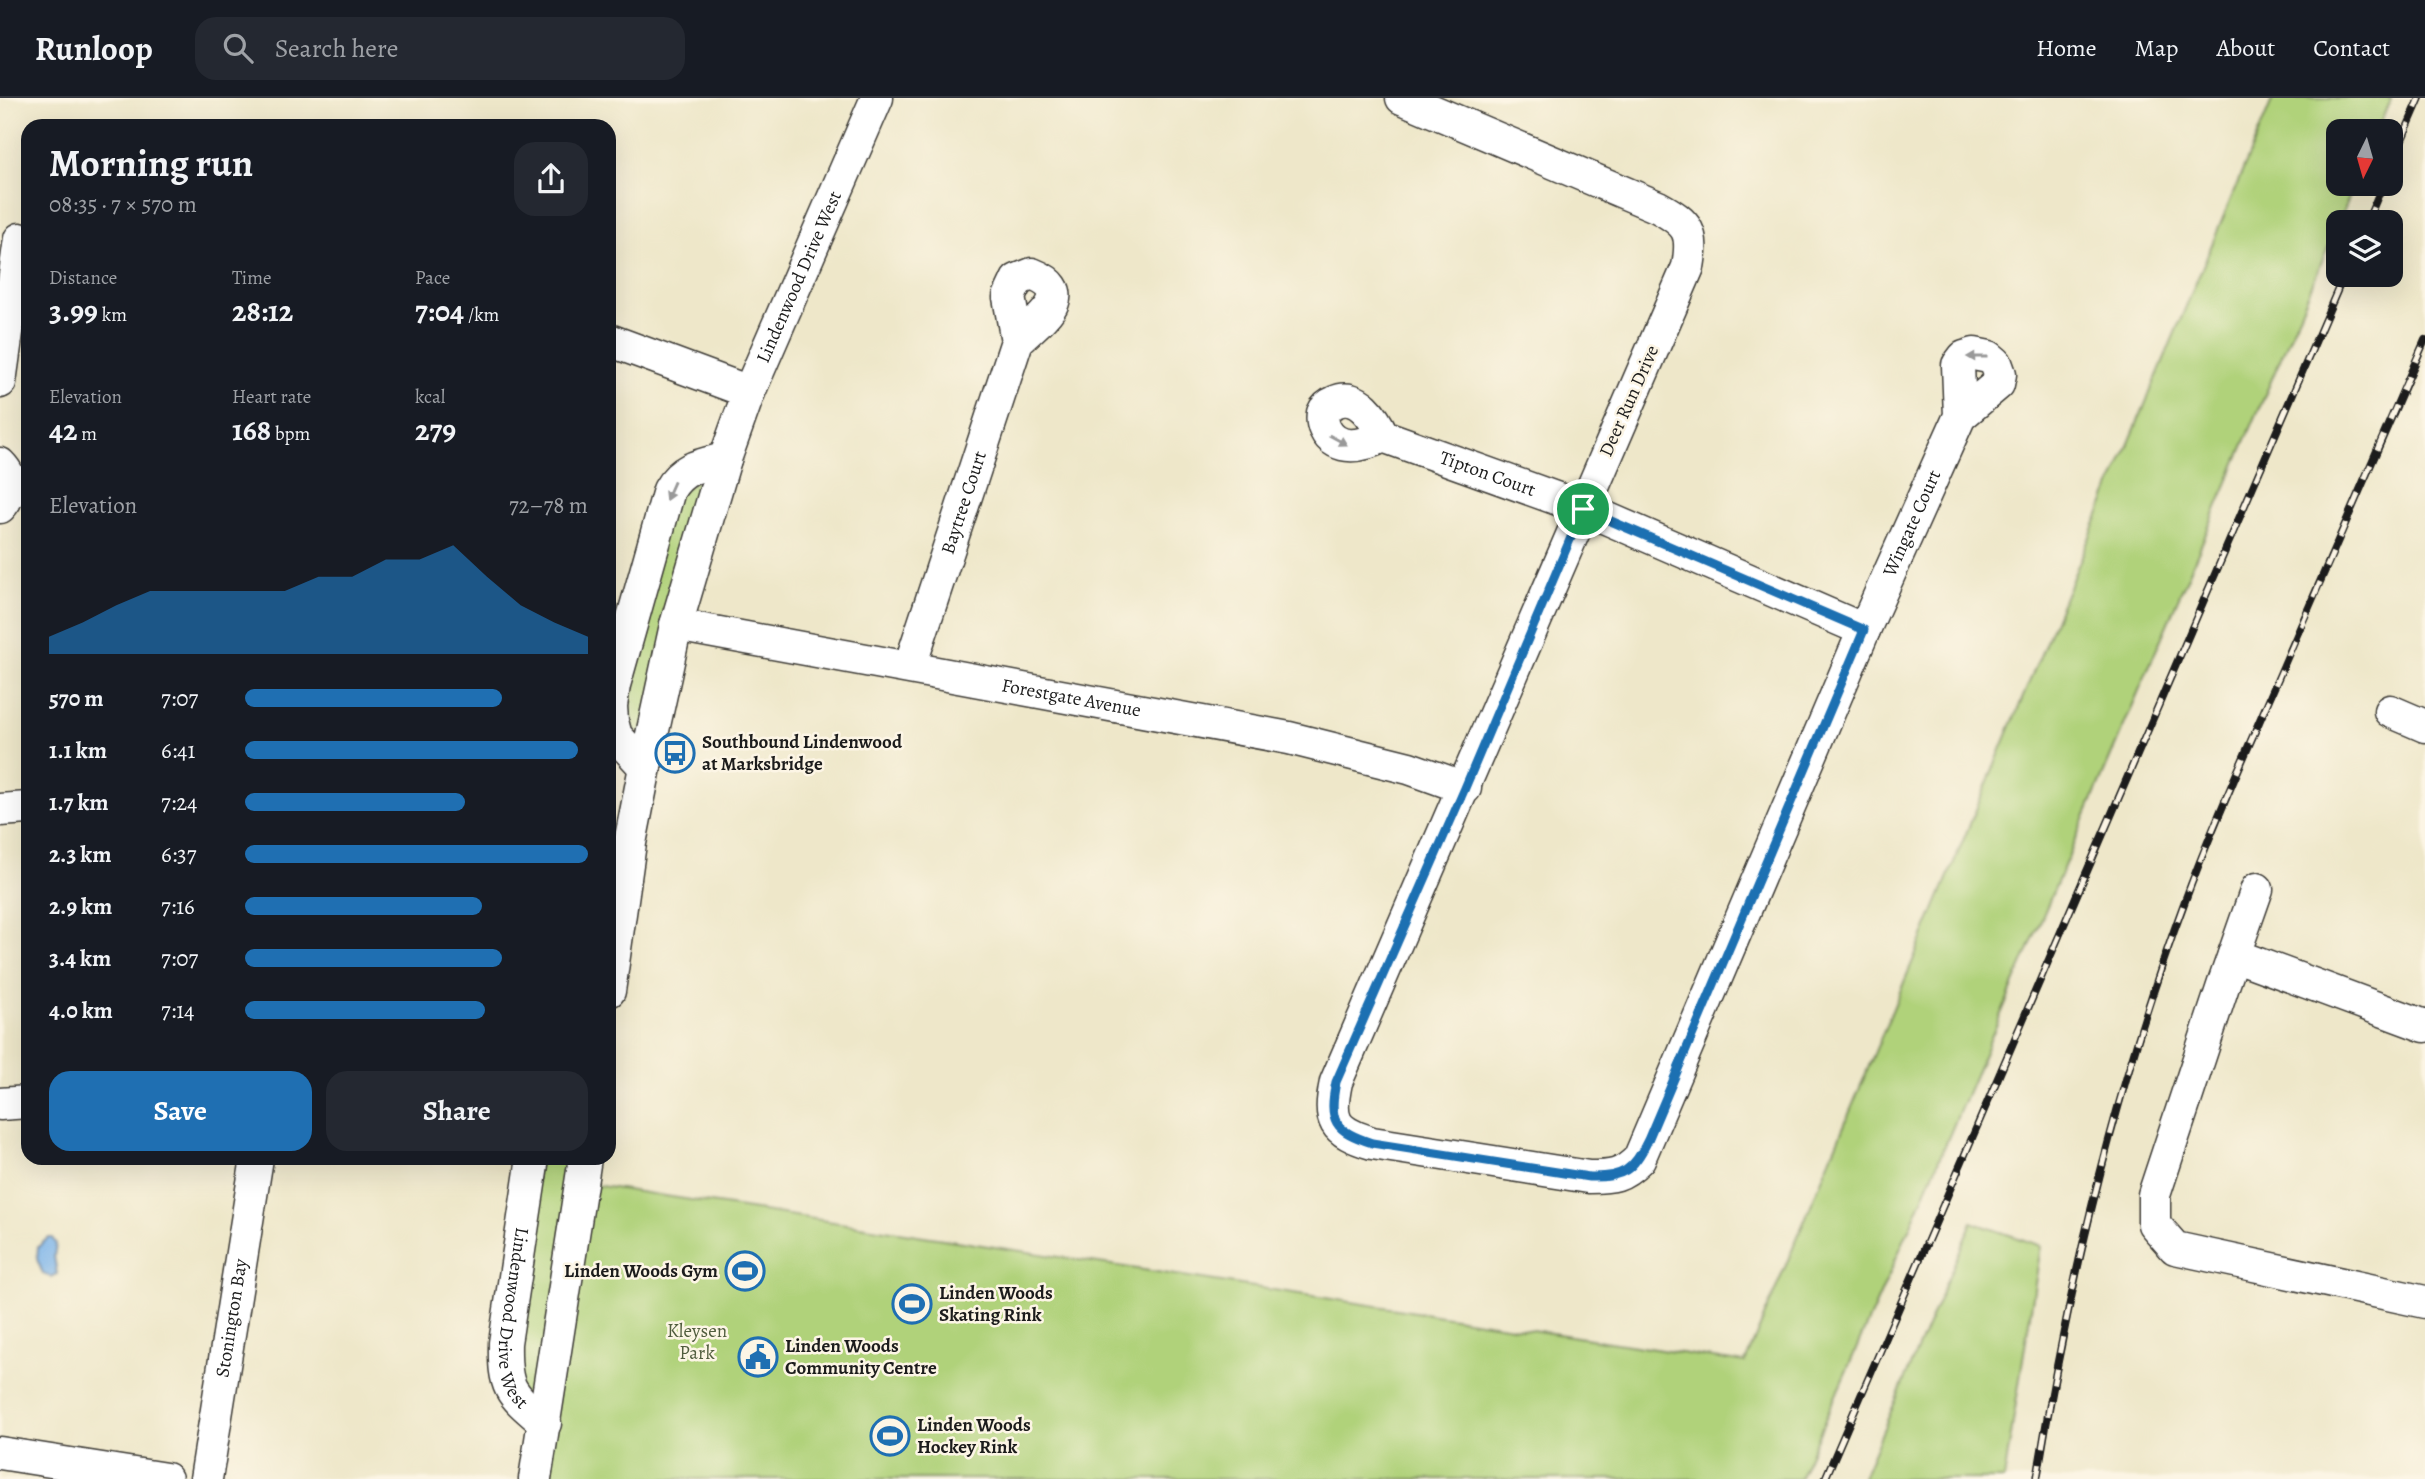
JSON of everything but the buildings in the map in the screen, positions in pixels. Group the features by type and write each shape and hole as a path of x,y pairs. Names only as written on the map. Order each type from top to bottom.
{"street":[{"name":"Lindenwood Drive West","path":"616,893 619,842 645,767 676,625 725,459 749,392 877,98"},
{"name":"Deer Run Drive","path":"1402,98 1658,208 1681,220 1692,246 1688,267 1336,1082 1332,1100 1334,1120 1348,1136 1372,1143 1589,1177 1609,1177 1627,1171 1639,1159 1648,1140 1864,630"},
{"path":"0,383 16,240"},
{"name":"Baytree Court","path":"910,666 1017,341"},
{"path":"616,343 749,392"},
{"name":"Wingate Court","path":"1864,630 1960,416"},
{"name":"Tipton Court","path":"1383,436 1583,509 1864,630"},
{"path":"616,678 669,490 676,477 691,467 725,459"},
{"path":"0,464 6,471 11,486 7,500 0,507"},
{"name":"Forestgate Avenue","path":"676,625 910,666 1289,738 1409,768 1465,788"},
{"path":"2390,711 2425,726"},
{"path":"616,733 645,767"},
{"path":"0,810 21,808"},
{"path":"2257,889 2154,1195 2154,1224 2175,1248 2425,1302"},
{"path":"2234,955 2425,1026"},
{"path":"0,1104 21,1102"},
{"name":"Stonington Bay","path":"206,1479 256,1165"},
{"name":"Lindenwood Drive West","path":"532,1165 504,1362 510,1390 545,1423"},
{"name":"Lindenwood Drive West","path":"535,1479 583,1165"},
{"path":"0,1453 166,1479"}],"green space":[{"name":"Kleysen Park","path":"2273,98 2391,98 2382,119 2326,119 2326,196 2350,196 2344,210 2326,210 2326,252 1920,1204 1799,1479 535,1479 545,1423 506,1379 532,1165 584,1165 581,1183 1745,1363"},
{"path":"725,459 645,767 616,727 616,705 665,503"},
{"path":"1972,1222 2041,1246 2004,1479 1862,1479"}],"water":[{"path":"48,1238 52,1238 56,1244 54,1256 57,1274 51,1277 43,1274 37,1259 38,1247"}],"railway":[{"path":"2403,137 2420,98"},
{"path":"2372,210 2378,196"},
{"path":"1825,1479 2339,287"},
{"path":"2037,1479 2064,1331 2097,1185 2161,969 2220,813 2425,340"}],"place":[{"name":"Southbound Lindenwood at Marksbridge","path":"675,753"},
{"name":"Linden Woods Gym","path":"745,1271"},
{"name":"Linden Woods Skating Rink","path":"912,1304"},
{"name":"Linden Woods Community Centre","path":"758,1357"},
{"name":"Linden Woods Hockey Rink","path":"890,1436"}],"route":[{"path":"1583,509 1864,630 1648,1140 1639,1159 1627,1171 1609,1177 1589,1177 1372,1143 1348,1136 1334,1120 1332,1100 1336,1082 1583,509"}]}
